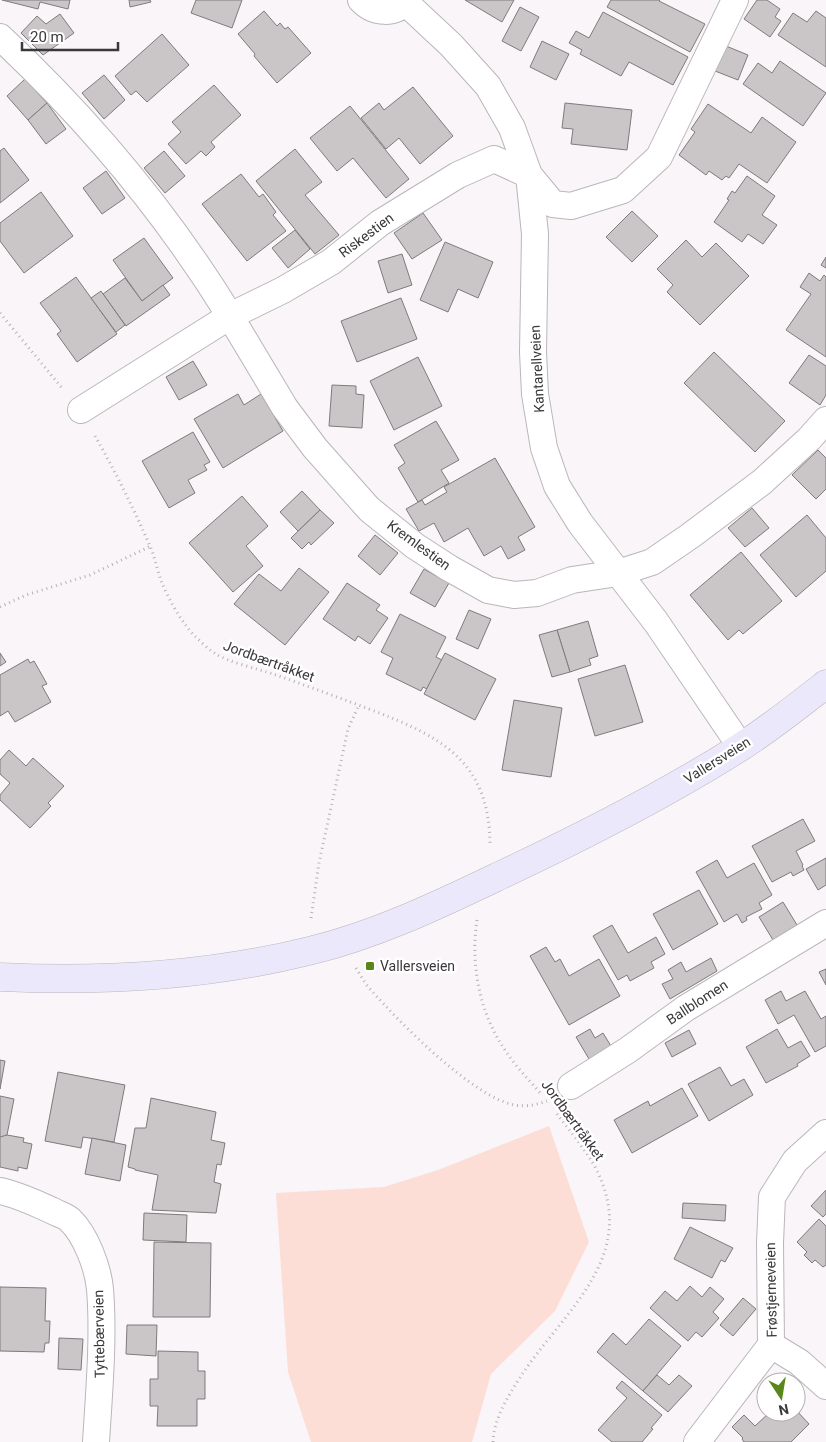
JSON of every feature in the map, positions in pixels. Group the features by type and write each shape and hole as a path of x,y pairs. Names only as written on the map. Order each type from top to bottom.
{"main road":[{"name":"Vallersveien","path":"0,976 54,979 141,976 206,970 273,960 338,943 418,914 526,864 640,805 741,747 826,684"}],"street":[{"name":"Kantarellveien","path":"361,0 370,8 379,11 389,11 398,8 407,1 451,44 488,86 512,128 529,175 535,234 533,352 535,394 544,448 557,486 580,523 656,622 741,747"},
{"name":"Riskestien","path":"230,316 284,290 330,262 380,222 458,175 494,159 529,175 553,204 571,206 623,190 659,157 735,0"},
{"path":"0,37 46,80 105,144 171,226 230,316 81,410"},
{"name":"Kremlestien","path":"230,316 285,408 315,448 369,509 416,546 449,568 488,590 514,596 537,593 572,580 618,573 652,562 762,482 809,439 826,420"},
{"name":"Ballblomen","path":"571,1086 628,1050 686,1008 826,923"},
{"name":"Frøstjerneveien","path":"697,1442 771,1345 770,1243 772,1197 795,1161 826,1133"},
{"name":"Tyttebærveien","path":"0,1191 20,1195 70,1219 85,1241 94,1261 100,1288 101,1329 96,1442"},
{"path":"771,1345 799,1362 826,1386"}],"path":[{"name":"Jordbærtråkket","path":"0,313 81,410 128,497 151,546 162,583 182,620 194,635 218,656 359,705 410,725 452,750 468,768 478,784 487,806 490,825 490,846"},
{"path":"0,607 26,595 90,575 151,546"},
{"path":"311,951 312,910 319,863 348,729 359,705"},
{"name":"Jordbærtråkket","path":"479,912 475,956 478,986 485,1011 494,1033 507,1054 547,1101"},
{"path":"338,943 370,990 426,1046 463,1077 494,1098 514,1105 533,1106 547,1101 571,1086"},
{"name":"Jordbærtråkket","path":"493,1442 500,1415 509,1394 528,1366 578,1302 601,1264 607,1244 610,1220 607,1197 600,1179 594,1165 553,1109"}],"shaded area":[{"path":"549,1126 589,1242 555,1311 491,1374 472,1442 311,1442 288,1372 276,1193 384,1187 438,1170"}],"building":[{"path":"2,0 70,0 68,9 40,2 38,9"},
{"path":"129,0 150,0 151,2 130,7"},
{"path":"196,0 242,0 232,28 191,13"},
{"path":"465,0 514,0 502,22"},
{"path":"611,0 660,0 705,24 690,52 607,7"},
{"path":"757,0 767,0 780,9 775,17 781,21 770,37 744,19"},
{"path":"520,7 539,17 521,51 502,41"},
{"path":"264,11 277,26 280,23 285,29 288,27 311,53 277,83 238,34"},
{"path":"816,11 826,18 826,67 778,35 793,13 807,22"},
{"path":"603,12 688,57 673,85 629,62 621,76 580,54 582,50 569,43 576,31 589,38"},
{"path":"60,14 74,33 43,55 21,33 37,16 46,24"},
{"path":"162,34 189,65 147,102 136,91 131,95 115,76"},
{"path":"542,41 569,54 556,80 530,67"},
{"path":"726,46 748,55 738,80 715,71"},
{"path":"780,61 826,93 803,126 743,84 758,63 772,73"},
{"path":"104,75 125,100 104,119 82,93"},
{"path":"25,79 47,103 28,120 7,96"},
{"path":"214,85 241,115 211,142 215,147 206,156 201,151 186,164 168,144 181,132 172,122"},
{"path":"413,87 453,136 420,164 399,138 386,149 361,118 379,103 384,110"},
{"path":"47,103 66,129 46,144 28,120"},
{"path":"565,103 632,110 627,150 571,144 573,129 562,128"},
{"path":"708,104 751,133 762,117 796,142 767,183 739,164 729,178 726,176 722,180 709,171 706,175 679,155 695,132 691,129"},
{"path":"350,106 409,179 386,198 353,158 337,171 310,138"},
{"path":"4,148 29,180 0,203 0,151"},
{"path":"295,149 322,182 305,195 339,235 315,254 256,181"},
{"path":"164,151 185,176 165,193 144,168"},
{"path":"106,171 125,198 102,214 83,188"},
{"path":"241,174 259,197 263,194 276,212 273,215 286,231 247,261 202,204"},
{"path":"747,176 775,196 762,215 777,225 763,244 748,234 742,242 714,222 729,200 727,199 732,191 735,193"},
{"path":"41,192 73,236 24,273 0,241 0,223"},
{"path":"632,211 658,236 632,262 606,237"},
{"path":"423,213 442,240 412,259 394,233"},
{"path":"295,230 310,249 288,268 272,248"},
{"path":"144,238 173,278 142,301 113,260"},
{"path":"686,240 702,257 716,243 749,276 700,325 667,292 673,285 657,269"},
{"path":"445,242 493,262 478,298 458,289 448,312 420,300"},
{"path":"402,254 412,285 388,293 378,261"},
{"path":"826,257 826,268 821,265"},
{"path":"809,273 820,281 824,275 826,277 826,357 786,330 811,294 800,287"},
{"path":"76,277 117,334 77,362 57,334 61,331 40,303"},
{"path":"125,278 142,301 163,285 170,295 126,326 103,294"},
{"path":"101,291 125,325 116,332 91,298"},
{"path":"401,298 417,339 357,362 341,321"},
{"path":"714,352 785,421 755,452 684,383"},
{"path":"809,355 826,366 826,395 820,405 789,383"},
{"path":"418,357 442,406 394,430 370,381"},
{"path":"193,361 207,385 179,400 166,377"},
{"path":"332,385 356,386 356,394 364,395 362,428 329,426"},
{"path":"238,394 244,405 261,394 283,431 223,468 194,419"},
{"path":"436,421 459,460 441,470 449,483 418,502 398,468 405,463 394,445"},
{"path":"193,432 210,462 204,465 207,470 188,480 195,493 169,508 142,461"},
{"path":"818,450 826,458 826,489 816,499 792,475"},
{"path":"495,458 535,527 518,537 525,550 508,559 501,546 484,556 468,528 444,542 434,523 419,531 406,509 422,500 425,505 447,492 444,487"},
{"path":"302,491 320,510 298,531 280,512"},
{"path":"242,496 268,526 246,546 263,566 233,592 189,543"},
{"path":"752,508 769,528 745,547 728,528"},
{"path":"320,510 334,523 311,545 309,542 302,549 291,538"},
{"path":"807,515 826,538 826,571 796,597 760,555"},
{"path":"375,535 398,553 380,575 358,556"},
{"path":"741,552 782,601 743,634 739,630 728,640 690,595"},
{"path":"299,568 329,592 285,645 234,604 259,574 281,591"},
{"path":"424,569 449,583 435,607 410,593"},
{"path":"347,583 380,605 376,610 388,618 370,644 358,636 355,641 323,619"},
{"path":"469,610 491,619 478,649 456,639"},
{"path":"400,614 446,637 436,657 442,660 427,689 423,687 421,691 386,674 393,658 381,652"},
{"path":"588,621 598,656 589,659 591,665 570,672 557,630"},
{"path":"557,630 570,672 552,677 539,635"},
{"path":"0,653 6,662 0,666"},
{"path":"445,653 496,679 475,720 424,694"},
{"path":"28,659 30,663 34,661 47,684 42,686 51,702 15,722 8,711 0,716 0,675"},
{"path":"625,665 643,722 595,736 578,679"},
{"path":"514,700 562,708 551,777 502,770"},
{"path":"9,750 26,766 33,758 64,786 48,803 51,806 30,828 0,800 0,795 10,783 0,774 0,760"},
{"path":"803,819 815,841 796,851 804,870 793,876 791,872 772,882 752,846"},
{"path":"826,858 826,885 818,890 806,869"},
{"path":"717,860 727,878 754,863 772,895 759,903 762,909 746,917 747,920 742,923 737,914 724,922 696,872"},
{"path":"699,890 718,924 673,950 653,914"},
{"path":"783,902 797,925 773,940 759,917"},
{"path":"612,925 628,953 656,937 665,954 651,962 654,968 630,981 627,975 618,980 593,936"},
{"path":"546,947 555,962 560,959 569,976 599,959 620,996 569,1025 530,956"},
{"path":"711,958 717,971 670,999 662,984 673,979 668,970 681,962 686,972"},
{"path":"826,969 826,985 819,972"},
{"path":"781,991 786,1001 805,991 821,1019 826,1016 826,1046 815,1052 794,1015 778,1024 765,1000"},
{"path":"590,1029 595,1038 603,1033 611,1046 589,1059 576,1037"},
{"path":"777,1029 788,1048 801,1041 810,1056 797,1064 798,1066 766,1083 746,1047"},
{"path":"689,1030 696,1044 672,1057 665,1043"},
{"path":"0,1060 5,1061 0,1089"},
{"path":"720,1067 731,1086 744,1079 753,1095 709,1121 688,1084"},
{"path":"58,1072 125,1085 114,1142 83,1137 81,1148 45,1141"},
{"path":"682,1088 698,1116 632,1153 614,1120 648,1101 650,1106"},
{"path":"0,1096 14,1099 7,1135 2,1138 0,1137"},
{"path":"151,1098 216,1112 211,1140 225,1143 221,1165 217,1164 214,1182 221,1184 216,1213 152,1210 158,1175 128,1167 135,1128 146,1128"},
{"path":"7,1135 24,1138 23,1142 32,1144 27,1169 18,1167 18,1171 0,1167 0,1137"},
{"path":"92,1138 126,1145 120,1181 85,1174"},
{"path":"826,1190 826,1214 823,1217 811,1206"},
{"path":"683,1203 726,1205 725,1221 682,1218"},
{"path":"144,1213 187,1215 186,1242 143,1240"},
{"path":"819,1219 826,1226 826,1265 823,1267 815,1260 812,1263 804,1255 807,1252 797,1242"},
{"path":"690,1227 733,1248 725,1262 721,1260 712,1278 674,1259"},
{"path":"154,1242 211,1243 210,1317 153,1317"},
{"path":"690,1286 702,1297 710,1287 724,1299 713,1312 719,1318 702,1337 696,1332 688,1341 650,1308 665,1291 677,1301"},
{"path":"0,1287 46,1288 45,1321 50,1321 49,1343 45,1343 44,1352 0,1351"},
{"path":"743,1298 756,1309 733,1336 720,1325"},
{"path":"649,1319 681,1346 643,1391 597,1352 613,1333 626,1345"},
{"path":"127,1325 157,1325 156,1356 126,1354"},
{"path":"59,1338 83,1339 81,1370 58,1369"},
{"path":"158,1351 198,1352 198,1371 205,1371 205,1399 197,1399 197,1426 157,1426 158,1406 150,1406 150,1379 158,1379"},
{"path":"657,1375 669,1385 679,1375 692,1386 668,1412 643,1391"},
{"path":"622,1381 662,1415 642,1442 612,1442 598,1430 627,1398 616,1388"},
{"path":"744,1415 755,1426 759,1422 806,1421 809,1424 791,1442 744,1442 743,1438 732,1427"}],"place":[{"name":"Vallersveien","path":"370,966"}]}
